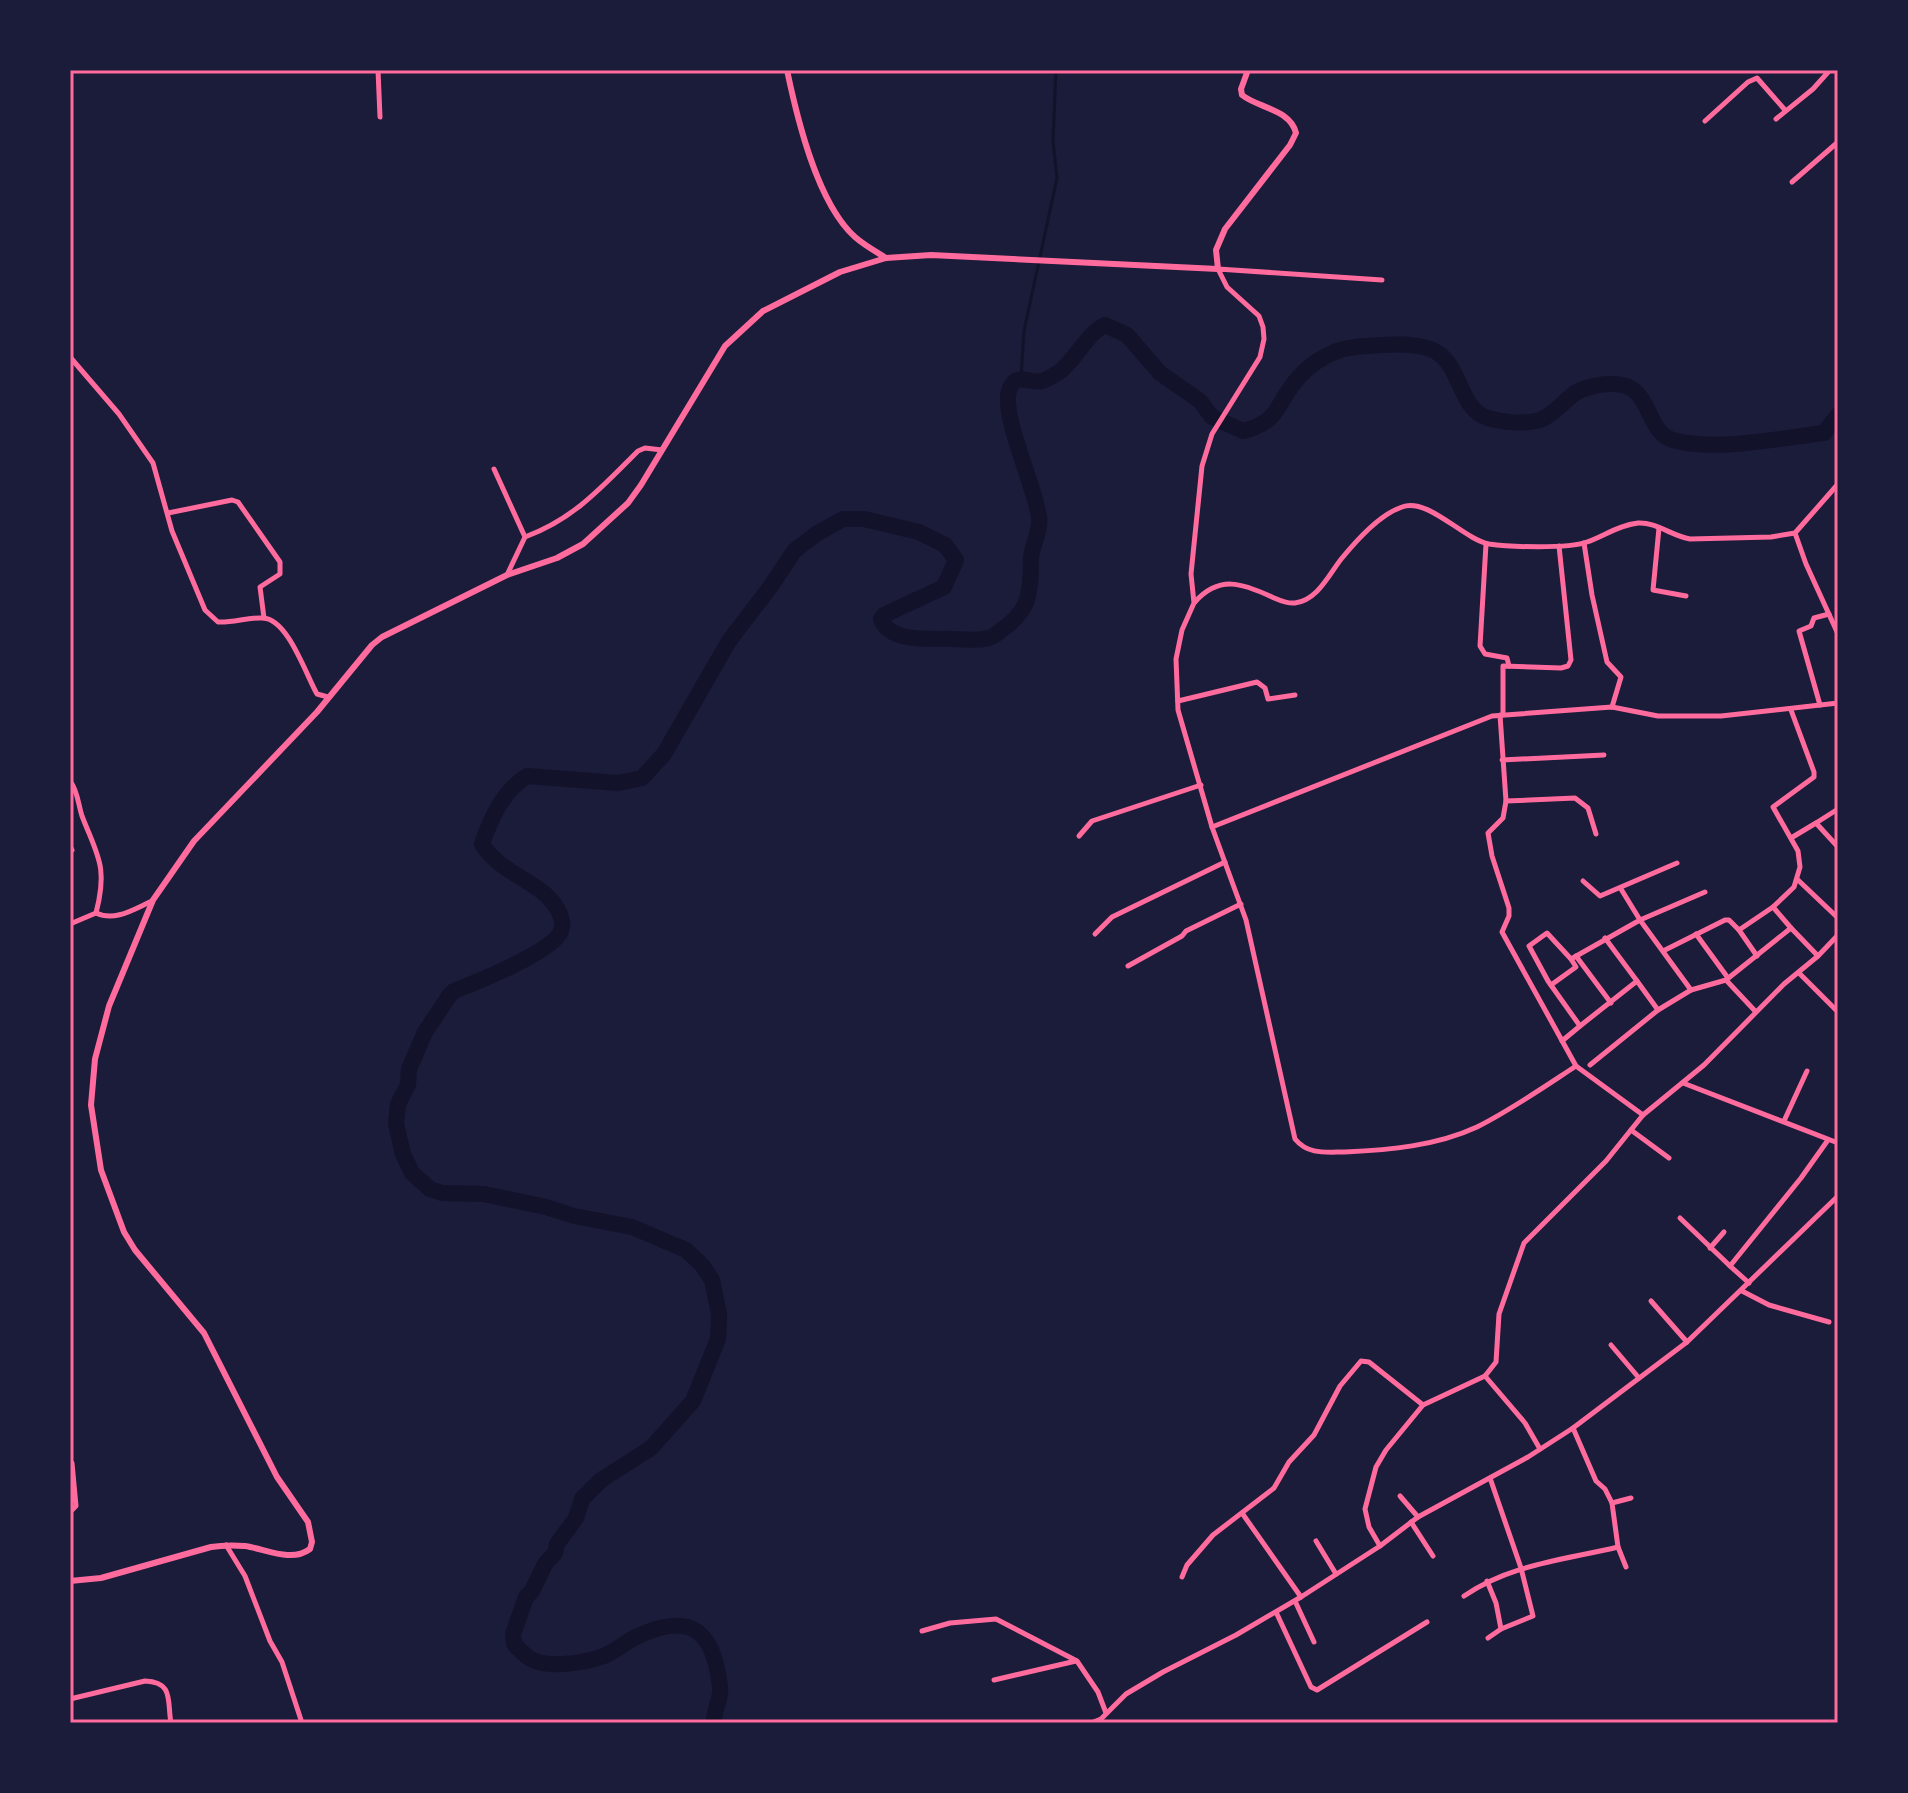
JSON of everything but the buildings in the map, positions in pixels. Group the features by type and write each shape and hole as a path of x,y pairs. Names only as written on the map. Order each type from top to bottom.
{"street":[{"path":"378,70 380,117"},
{"path":"787,70 800,126 825,194 852,235 886,258"},
{"path":"1194,603 1191,587 1193,547 1202,466 1212,434 1260,357 1263,327 1259,316 1227,287 1218,269 1216,250 1225,229 1296,133 1289,121 1242,95 1248,70"},
{"path":"1776,119 1813,89 1830,70"},
{"path":"1705,121 1743,85 1757,78 1785,110"},
{"path":"1792,182 1838,142"},
{"path":"70,1581 101,1578 226,1544 288,1555 305,1553 310,1549 312,1542 308,1522 277,1477 204,1333 135,1250 124,1232 101,1170 91,1105 95,1059 109,1006 153,900 194,841 267,766 372,645 382,637 507,575 557,558 583,544 628,503 725,346 763,311 858,264 886,258 974,255 1382,280"},
{"path":"70,357 119,414 153,463 172,531 197,593 212,618 230,623 264,618 281,628 317,694 328,697"},
{"path":"507,575 525,537 542,531 585,505 638,451 645,448 662,450"},
{"path":"494,469 525,537"},
{"path":"1576,1066 1476,1127 1444,1139 1388,1150 1324,1152 1301,1147 1295,1139 1241,904 1212,827 1178,701 1176,659 1182,630 1194,603 1211,586 1221,584 1242,586 1286,602 1301,602 1326,582 1364,535 1399,507 1406,505 1419,506 1486,544 1559,546 1584,543 1638,523 1690,539 1771,537 1795,533 1838,484"},
{"path":"168,513 232,500 238,502 280,562 280,574 260,587 264,618"},
{"path":"1659,528 1653,591 1686,596"},
{"path":"1795,533 1838,634"},
{"path":"1584,543 1607,662 1621,677 1612,707"},
{"path":"1486,544 1480,646 1485,654 1507,658 1509,666"},
{"path":"1559,546 1571,660 1568,666 1561,668 1502,668 1502,760 1506,801 1503,818 1488,833 1509,908 1502,932 1576,1066 1643,1115"},
{"path":"1820,705 1799,631 1811,626 1814,618 1829,614"},
{"path":"1178,701 1257,682 1265,688 1268,699 1295,695"},
{"path":"1212,827 1502,715 1612,707 1658,716 1685,717 1791,710 1838,703"},
{"path":"1739,930 1773,907 1798,880 1800,859 1773,807 1814,777 1791,710"},
{"path":"1502,760 1604,755"},
{"path":"70,781 103,871 96,913"},
{"path":"1079,836 1092,821 1202,785"},
{"path":"70,799 77,794"},
{"path":"1506,801 1575,798 1588,808 1596,834"},
{"path":"1791,838 1838,809"},
{"path":"1816,823 1838,847"},
{"path":"1095,934 1112,917 1225,862"},
{"path":"1583,881 1600,896 1677,863"},
{"path":"1798,880 1838,918"},
{"path":"1621,889 1691,990"},
{"path":"1573,958 1640,920 1705,892"},
{"path":"70,924 96,913 109,917 153,900"},
{"path":"1128,966 1186,931 1241,904"},
{"path":"1773,907 1818,956"},
{"path":"1663,951 1729,920 1757,956"},
{"path":"1590,1065 1658,1010 1691,990 1727,979 1791,928"},
{"path":"1580,1026 1551,985 1530,944 1547,933 1611,1003"},
{"path":"1696,934 1727,979 1756,1012"},
{"path":"1380,1546 1369,1527 1365,1509 1376,1467 1391,1443 1423,1405 1485,1376 1496,1362 1499,1314 1524,1243 1606,1161 1643,1115 1704,1065 1784,984 1838,935"},
{"path":"1605,938 1658,1010"},
{"path":"1551,985 1579,965"},
{"path":"1799,973 1838,1012"},
{"path":"1562,1041 1637,981"},
{"path":"1784,1121 1807,1071"},
{"path":"1683,1083 1838,1143"},
{"path":"1631,1130 1669,1158"},
{"path":"1730,1266 1828,1140"},
{"path":"1091,1723 1101,1721 1126,1694 1298,1599 1380,1546 1418,1517 1573,1428 1687,1342 1838,1196"},
{"path":"1680,1218 1749,1283"},
{"path":"1710,1248 1724,1232"},
{"path":"1742,1291 1769,1305 1829,1322"},
{"path":"1651,1301 1687,1342"},
{"path":"1611,1345 1639,1378"},
{"path":"1182,1577 1187,1565 1213,1535 1274,1488 1289,1462 1314,1435 1340,1386 1363,1360 1423,1405"},
{"path":"1485,1376 1525,1423 1540,1449"},
{"path":"1573,1428 1596,1481 1605,1489 1612,1503 1618,1547 1626,1567"},
{"path":"70,1512 76,1506 72,1463"},
{"path":"1488,1638 1533,1616 1521,1568 1490,1478"},
{"path":"1400,1496 1418,1517"},
{"path":"1612,1503 1631,1498"},
{"path":"1242,1513 1298,1599 1314,1642"},
{"path":"1411,1522 1433,1556"},
{"path":"1316,1541 1336,1574"},
{"path":"226,1544 245,1576 270,1641 282,1662 302,1723"},
{"path":"1464,1596 1487,1581 1521,1568 1618,1547"},
{"path":"1487,1581 1496,1603 1501,1629"},
{"path":"1276,1612 1311,1687 1317,1690 1427,1622"},
{"path":"922,1631 950,1623 996,1619 1077,1661 1098,1692 1106,1713"},
{"path":"994,1680 1077,1661"},
{"path":"70,1699 145,1681 156,1682 163,1685 168,1694 171,1723"}],"waterway":[{"path":"1021,378 1024,331 1057,178 1053,141 1056,70"},
{"path":"714,1723 720,1691 717,1668 706,1640 686,1627 657,1629 633,1638 606,1655 567,1664 548,1664 530,1659 514,1644 513,1634 526,1597 576,1518 582,1499 601,1480 651,1448 693,1401 718,1339 719,1314 712,1280 686,1250 632,1227 484,1194 442,1193 430,1189 412,1173 403,1154 396,1124 398,1104 408,1085 409,1069 425,1032 449,996 530,957 561,931 561,916 548,897 503,866 482,844 494,815 511,789 527,776 618,783 642,778 664,754 729,641 794,551 843,519 864,519 919,532 945,545 956,560 944,587 884,615 881,619 890,631 924,639 978,640 997,634 1025,606 1039,522 1009,414 1010,388 1016,381 1037,382 1058,373 1092,334 1105,325 1127,335 1160,373 1200,401 1212,417 1243,431 1270,418 1293,384 1316,362 1344,349 1386,345 1420,346 1438,353 1452,368 1472,407 1479,414 1499,421 1536,421 1552,413 1578,391 1610,384 1624,385 1634,390 1664,435 1689,443 1748,443 1824,433 1838,415"}]}
